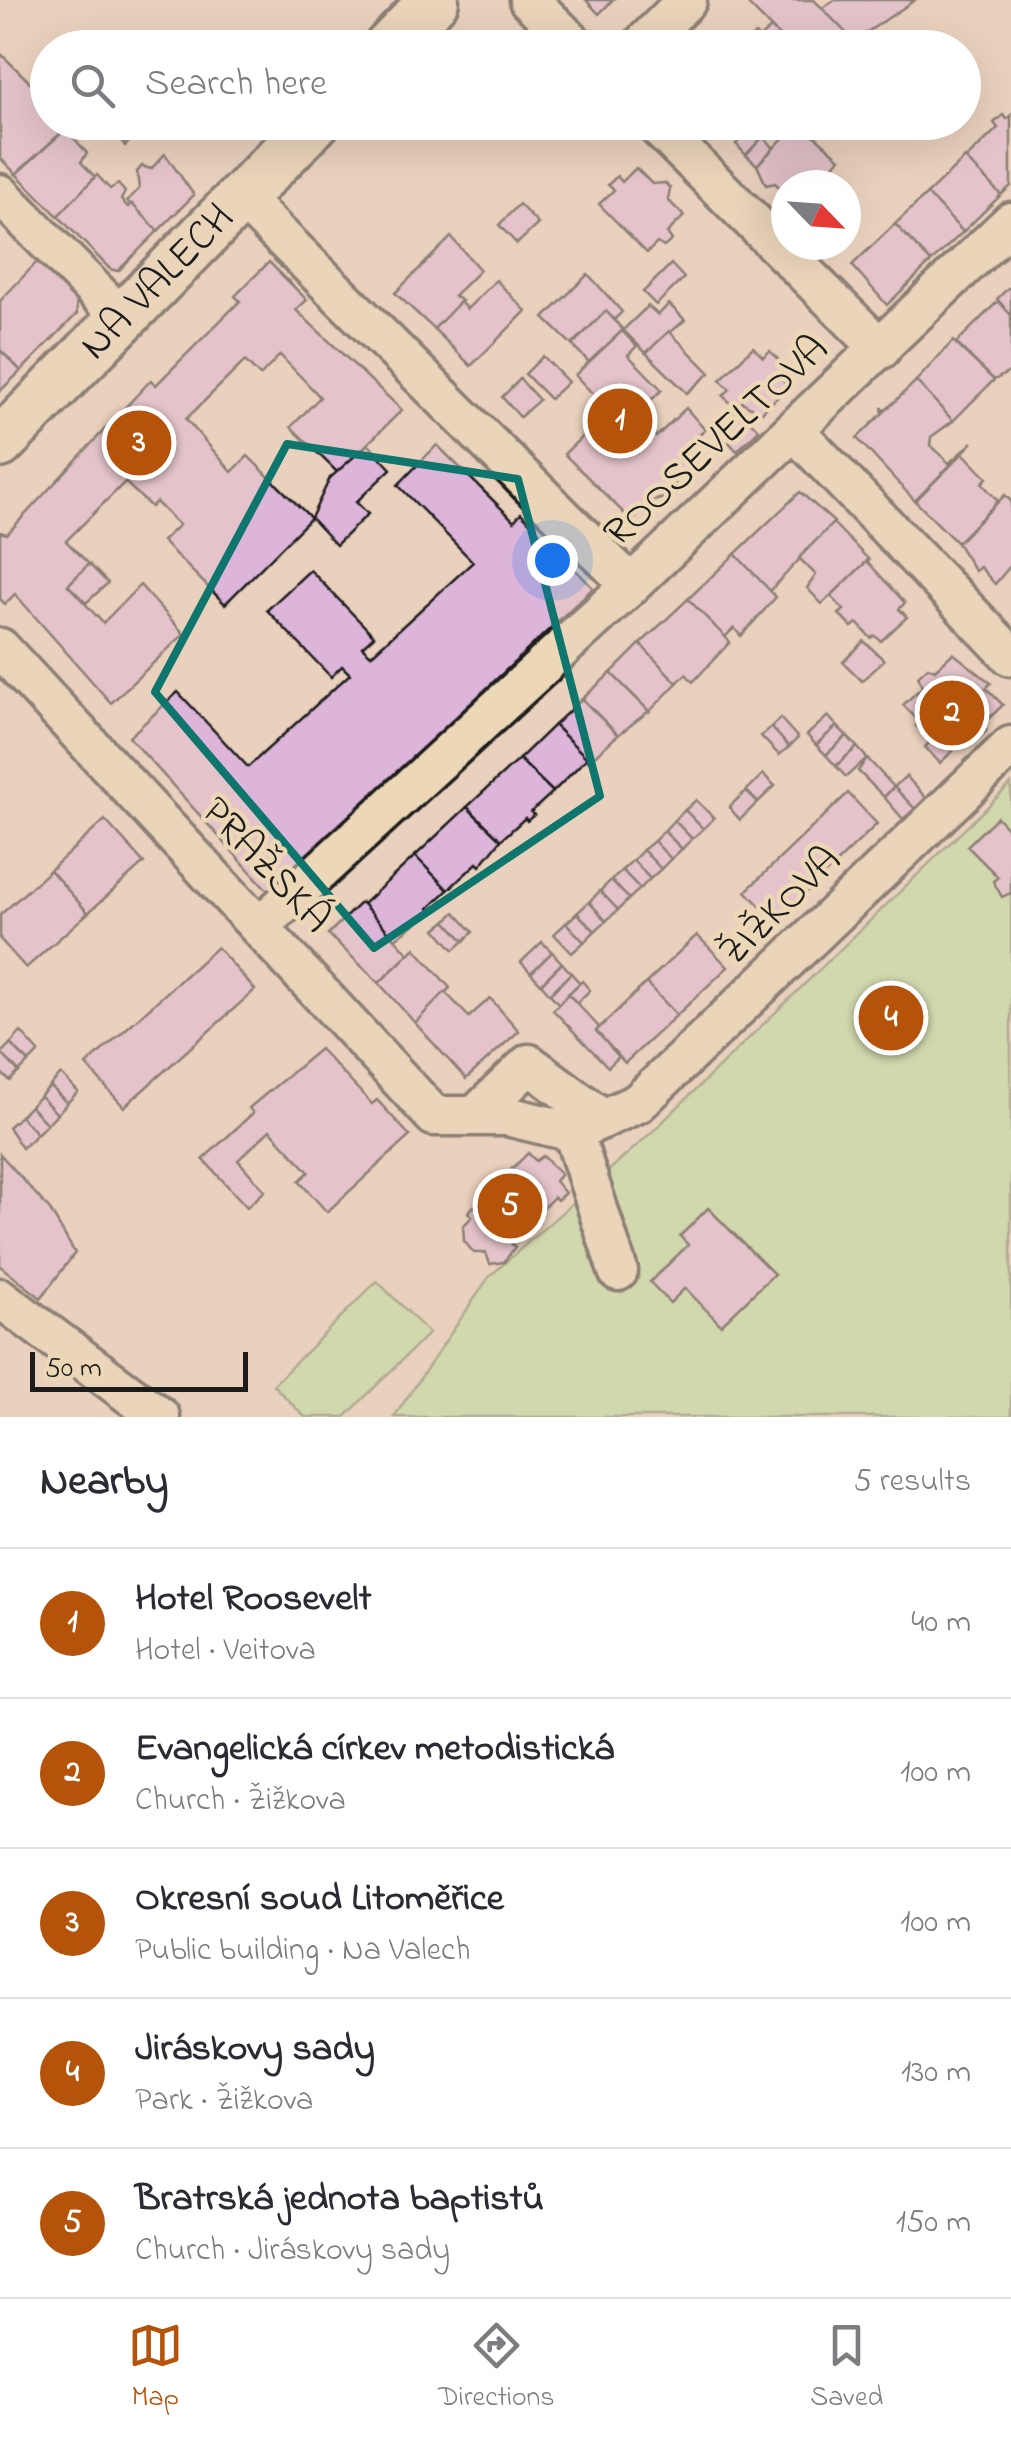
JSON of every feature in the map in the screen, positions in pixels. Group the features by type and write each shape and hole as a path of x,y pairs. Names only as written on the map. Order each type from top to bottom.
{"main road":[{"path":"405,30 434,0"},
{"name":"NA VALECH","path":"0,444 298,140"}],"street":[{"path":"530,0 560,30"},
{"path":"658,30 687,0"},
{"path":"671,140 881,349"},
{"path":"0,194 123,318"},
{"path":"242,198 631,586"},
{"name":"ROOSEVELTOVA","path":"260,926 631,586 1011,222"},
{"path":"794,430 1011,656"},
{"name":"PRAŽSKÁ","path":"0,648 434,1116 476,1116"},
{"name":"ŽIŽKOVA","path":"588,1126 638,1103 1011,746"},
{"path":"476,1116 529,1064 588,1126 618,1271"},
{"path":"476,1116 588,1126"},
{"path":"0,1298 160,1417"}],"highlighted area":[{"path":"287,444 518,479 600,796 374,948 155,692"}],"green space":[{"path":"1011,784 1011,1417 394,1417 489,1277 650,1134"},
{"path":"377,1281 429,1333 345,1417 305,1417 273,1385"}],"building":[{"path":"586,0 613,0 599,14"},
{"path":"744,0 814,0 845,30 773,30"},
{"path":"835,0 915,0 870,30 843,30 822,8"},
{"path":"0,53 30,82 30,140 53,140 16,174 0,158"},
{"path":"1003,115 1007,119 1011,115 1011,186 1001,195 966,159 998,128 994,123"},
{"path":"54,140 76,140 87,153 81,162 95,177 58,216 16,174"},
{"path":"740,140 760,140 746,155 736,144"},
{"path":"760,140 774,148 757,165 746,155"},
{"path":"781,140 820,140 840,158 831,170 771,170 771,184 766,185 757,165"},
{"path":"165,154 194,195 158,231 127,201 139,189 137,172 142,166 151,169"},
{"path":"965,158 1001,195 963,232 927,194"},
{"path":"636,168 652,184 665,183 670,188 668,200 684,216 667,233 672,240 664,247 657,243 647,253 599,204 614,190 608,185 617,176 622,182"},
{"path":"97,175 110,189 118,184 125,192 121,200 128,207 132,204 158,231 118,271 110,269 58,216"},
{"path":"927,194 963,232 931,262 895,224"},
{"path":"519,204 538,224 517,244 499,225"},
{"path":"895,224 931,262 887,305 852,265"},
{"path":"451,237 480,270 454,296 462,301 434,329 395,293"},
{"path":"38,261 76,301 77,314 21,371 0,350 0,301"},
{"path":"269,262 307,300 296,310 402,410 338,473 291,427 320,397 280,355 260,376 245,361 186,419 232,472 248,456 311,518 225,604 162,541 179,525 156,502 151,507 125,482 66,541 89,564 68,585 103,623 140,585 184,634 111,703 15,594 5,604 0,599 0,532 7,534 151,380 156,385 240,301 235,296"},
{"path":"671,264 684,278 656,305 643,292"},
{"path":"588,274 622,312 614,320 606,311 572,345 544,318"},
{"path":"496,280 526,311 471,366 434,329 460,302 467,309"},
{"path":"1011,288 1011,315 997,299"},
{"path":"998,301 1011,315 1011,371 994,380 956,343"},
{"path":"669,304 685,320 646,353 623,330 648,306 658,315"},
{"path":"606,311 623,330 589,362 572,345"},
{"path":"622,331 637,346 628,355 662,390 635,415 656,437 686,408 705,430 685,448 697,459 676,479 672,496 653,501 632,521 564,454 609,411 575,375"},
{"path":"669,331 710,373 687,393 646,353"},
{"path":"953,341 994,380 953,421 916,381"},
{"path":"753,347 763,357 770,351 786,368 780,374 787,388 761,413 742,402 736,408 723,396 730,389 720,380"},
{"path":"0,350 21,371 0,391"},
{"path":"543,356 568,382 550,399 525,374"},
{"path":"520,379 539,400 520,417 502,397"},
{"path":"916,381 953,421 931,437 930,445 949,463 973,442 915,501 857,438 883,413 882,407 885,411"},
{"path":"738,408 759,430 737,451 717,429"},
{"path":"368,444 391,469 356,502 368,514 336,545 311,518 330,478"},
{"path":"437,445 514,521 521,513 593,588 270,893 129,737 178,692 248,767 350,674 342,666 331,677 267,610 310,570 374,636 362,647 371,655 473,562 398,485"},
{"path":"963,453 987,478 982,483 998,501 957,543 915,501"},
{"path":"800,492 834,522 770,591 735,554"},
{"path":"1005,495 1011,501 1011,565 995,584 980,567 975,571 957,543"},
{"path":"833,523 869,560 822,604 807,588 816,575 799,558"},
{"path":"735,554 776,597 741,636 734,628 725,637 688,599"},
{"path":"867,561 905,603 899,609 907,617 881,641 875,636 871,638 857,623 852,627 839,614 844,610 831,596"},
{"path":"89,564 108,583 86,603 68,585"},
{"path":"688,599 730,642 693,682 686,674 677,683 640,644"},
{"path":"864,641 884,660 862,681 843,662"},
{"path":"640,644 677,683 649,712 611,673"},
{"path":"953,653 991,683 986,688 1003,705 986,721 986,731 978,739 967,738 940,763 925,747 931,741 916,726 920,722 903,705 922,687 918,676 928,667 935,670"},
{"path":"611,673 649,711 618,735 582,699"},
{"path":"582,699 618,735 589,761 554,725"},
{"path":"828,716 837,726 816,745 807,735"},
{"path":"780,718 798,738 789,747 771,727"},
{"path":"554,725 587,758 553,792 519,759"},
{"path":"837,726 847,736 826,755 816,745"},
{"path":"771,727 789,747 779,755 761,736"},
{"path":"847,736 857,747 836,766 826,755"},
{"path":"857,747 867,758 846,777 836,766"},
{"path":"867,758 894,787 884,797 858,771"},
{"path":"519,759 553,792 531,812 534,815 527,821 525,818 501,840 467,807"},
{"path":"763,774 775,786 758,802 746,791"},
{"path":"906,776 926,798 915,809 894,787"},
{"path":"894,787 915,809 903,819 884,797"},
{"path":"746,791 758,802 740,820 729,807"},
{"path":"848,793 877,824 775,922 746,891"},
{"path":"696,800 714,818 703,829 685,810"},
{"path":"467,807 501,840 480,866 477,863 448,890 415,856"},
{"path":"685,810 703,829 692,839 674,820"},
{"path":"997,817 1011,832 1011,893 1002,897 993,881 998,877 967,846"},
{"path":"105,820 144,863 88,913 50,870"},
{"path":"674,820 692,839 682,849 664,831"},
{"path":"664,831 682,849 671,859 654,841"},
{"path":"654,841 671,859 661,869 643,850"},
{"path":"643,850 661,869 650,879 633,860"},
{"path":"415,856 448,890 429,908 432,911 395,939 363,904"},
{"path":"633,860 650,879 640,889 622,870"},
{"path":"50,870 88,913 26,968 0,939 0,915"},
{"path":"622,870 640,889 629,899 611,880"},
{"path":"611,880 629,899 618,910 600,891"},
{"path":"600,891 618,910 606,921 589,902"},
{"path":"361,902 409,954 379,983 328,934"},
{"path":"589,902 606,921 595,931 577,913"},
{"path":"455,912 473,932 464,941 446,921"},
{"path":"577,913 595,931 584,942 566,923"},
{"path":"446,921 464,941 454,950 436,929"},
{"path":"566,923 584,942 572,953 554,934"},
{"path":"697,935 728,967 677,1015 646,983"},
{"path":"542,942 552,952 531,973 521,962"},
{"path":"217,947 255,990 124,1107 86,1065"},
{"path":"415,948 450,988 415,1023 379,983"},
{"path":"552,952 562,963 541,984 531,973"},
{"path":"562,963 571,973 550,994 541,984"},
{"path":"571,973 580,983 559,1004 550,994"},
{"path":"582,981 590,990 577,1003 568,994"},
{"path":"646,983 677,1015 625,1063 596,1031"},
{"path":"445,992 469,1017 490,998 519,1031 466,1079 415,1023"},
{"path":"568,994 599,1027 596,1031 619,1057 608,1067 553,1010"},
{"path":"21,1032 39,1052 29,1062 10,1044"},
{"path":"10,1044 29,1062 19,1072 1,1053"},
{"path":"320,1049 372,1104 377,1100 410,1136 327,1212 299,1181 309,1172 270,1130 238,1160 265,1191 247,1207 203,1159 253,1113 249,1108"},
{"path":"1,1053 19,1072 10,1081 0,1072"},
{"path":"61,1074 78,1092 67,1103 50,1086"},
{"path":"50,1086 67,1103 57,1114 40,1096"},
{"path":"40,1096 57,1114 47,1124 30,1106"},
{"path":"30,1106 47,1124 37,1134 20,1116"},
{"path":"20,1116 37,1134 22,1148 8,1127"},
{"path":"528,1153 536,1161 543,1156 561,1174 555,1181 565,1193 557,1200 554,1197 510,1242 515,1247 504,1262 490,1264 486,1253 474,1253 464,1241 463,1226 472,1217 468,1212"},
{"path":"0,1154 50,1210 75,1253 41,1298 0,1266"},
{"path":"708,1208 774,1274 721,1325 685,1288 670,1303 650,1282 688,1245 680,1236"}],"place":[{"name":"Hotel Roosevelt","path":"620,421"},
{"name":"Okresní soud Litoměřice","path":"139,443"},
{"name":"Evangelická církev metodistická","path":"952,713"},
{"name":"Jiráskovy sady","path":"891,1018"},
{"name":"Bratrská jednota baptistů","path":"510,1206"}]}
